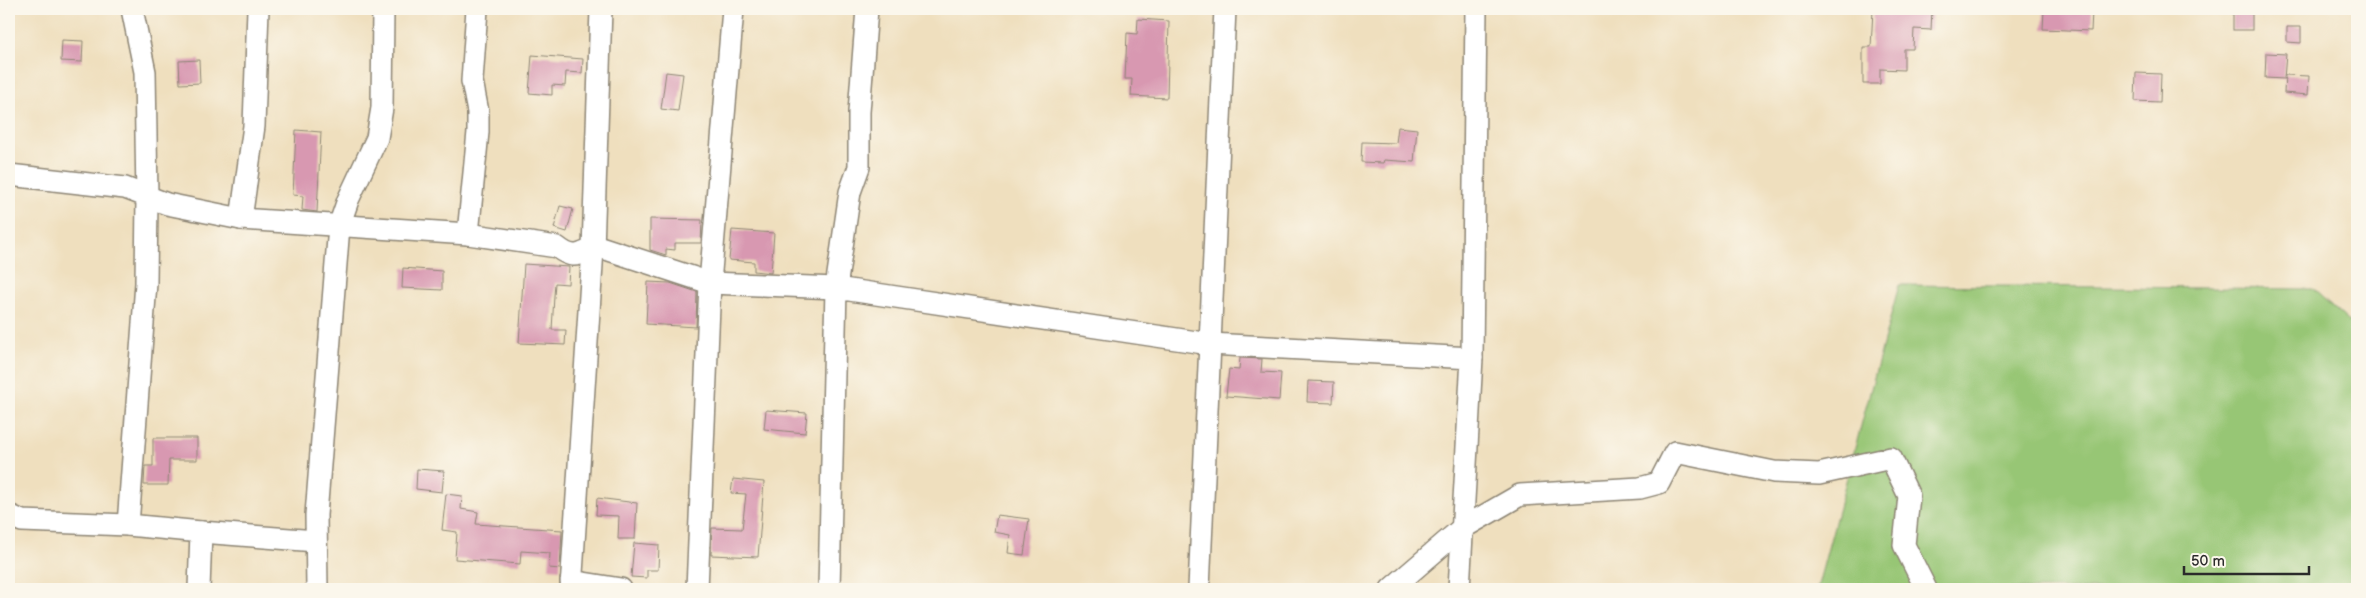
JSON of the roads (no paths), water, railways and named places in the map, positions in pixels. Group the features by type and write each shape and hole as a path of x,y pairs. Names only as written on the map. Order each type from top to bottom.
{"street":[{"path":"128,525 146,283 147,198 145,72 132,9"},
{"path":"241,219 254,126 258,9"},
{"path":"317,589 316,515 339,226 348,200 377,138 382,108 383,9"},
{"path":"468,234 478,132 478,112 472,81 476,9"},
{"path":"602,9 593,249 571,585 620,589"},
{"path":"697,589 710,283 733,9"},
{"path":"829,589 836,288 850,192 859,168 860,112 868,9"},
{"path":"1199,589 1224,9"},
{"path":"1459,589 1472,358 1476,9"},
{"path":"9,175 125,188 147,198 167,204 241,219 468,234 557,247 564,253 580,256 593,249 600,248 710,283 836,288 1210,344 1472,358"},
{"path":"1391,589 1461,529 1520,495 1640,488 1659,483 1674,452 1774,472 1819,474 1891,458 1909,496 1904,544 1926,589"},
{"path":"9,516 22,521 128,525 316,542"},
{"path":"198,589 201,532"}]}
